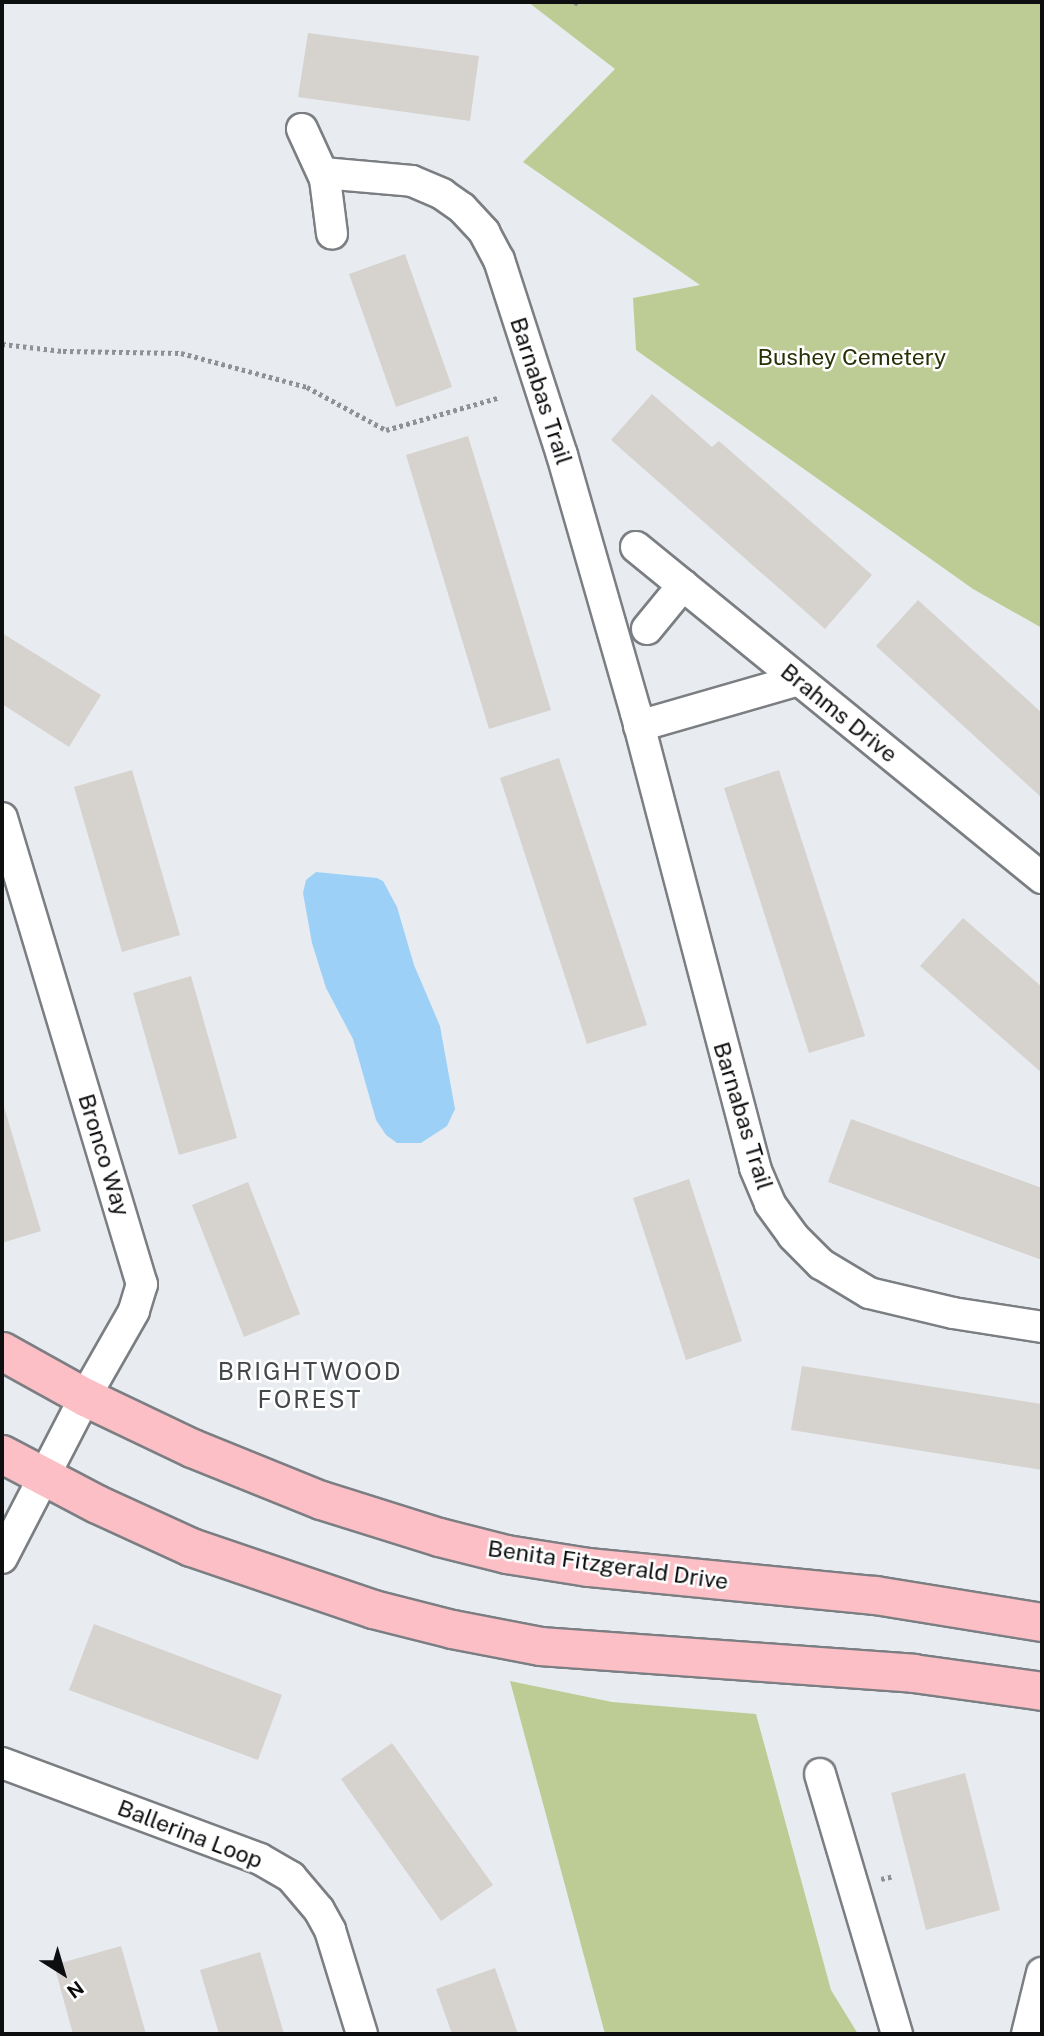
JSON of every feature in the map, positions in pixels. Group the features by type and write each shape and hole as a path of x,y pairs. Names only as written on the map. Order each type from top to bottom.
{"main road":[{"name":"Benita Fitzgerald Drive","path":"2,1351 85,1397 192,1448 321,1500 414,1530 506,1553 677,1577 875,1595 1042,1622"},
{"path":"2,1454 191,1547 373,1609 452,1629 540,1646 913,1673 1042,1691"}],"street":[{"path":"302,129 323,173 332,234"},
{"name":"Barnabas Trail","path":"323,173 412,181 455,203 484,232 499,260 558,442 639,726 754,1168 770,1204 793,1237 821,1264 869,1293 953,1313 1042,1327"},
{"name":"Brahms Drive","path":"636,547 1042,878"},
{"path":"647,629 683,585"},
{"path":"639,726 798,680"},
{"name":"Bronco Way","path":"2,818 142,1284 134,1311 85,1397 2,1558"},
{"name":"Ballerina Loop","path":"2,1763 260,1858 291,1877 319,1910 330,1930 362,2034"},
{"path":"820,1774 897,2034"},
{"path":"1027,2034 1042,1973"}],"path":[{"path":"2,344 62,351 181,353 307,387 386,429 497,398"}],"green space":[{"name":"Bushey Cemetery","path":"528,2 1042,2 1042,628 973,589 636,350 633,298 700,285 523,162 615,69"},
{"path":"510,1681 612,1702 756,1714 831,1990 858,2034 605,2034"}],"water":[{"path":"316,872 377,878 383,881 397,907 414,965 440,1026 455,1109 447,1126 421,1143 397,1143 386,1135 376,1120 353,1039 326,988 312,943 303,893 306,880"}],"building":[{"path":"308,33 479,56 470,121 298,97"},
{"path":"405,254 452,387 396,407 349,274"},
{"path":"652,394 712,447 719,441 872,575 825,629 611,440"},
{"path":"468,436 551,710 489,729 406,455"},
{"path":"918,600 1042,713 1042,798 876,646"},
{"path":"2,633 101,695 69,747 2,704"},
{"path":"559,758 647,1025 587,1044 500,778"},
{"path":"132,770 180,935 122,952 74,787"},
{"path":"779,770 865,1036 809,1053 724,788"},
{"path":"963,918 1042,987 1042,1073 920,966"},
{"path":"191,976 237,1138 179,1155 133,993"},
{"path":"2,1100 41,1231 2,1243"},
{"path":"851,1119 1042,1188 1042,1260 828,1182"},
{"path":"689,1179 742,1341 686,1360 633,1198"},
{"path":"248,1182 300,1314 244,1337 192,1205"},
{"path":"802,1366 1042,1404 1042,1470 791,1430"},
{"path":"94,1624 282,1695 258,1760 69,1690"},
{"path":"392,1743 493,1885 441,1921 341,1779"},
{"path":"965,1773 1000,1910 926,1930 891,1793"},
{"path":"121,1946 146,2034 73,2034 54,1965"},
{"path":"260,1952 284,2034 219,2034 200,1970"},
{"path":"495,1968 518,2034 452,2034 436,1989"}],"district":[{"name":"BRIGHTWOOD FOREST","path":"310,1386"}]}
